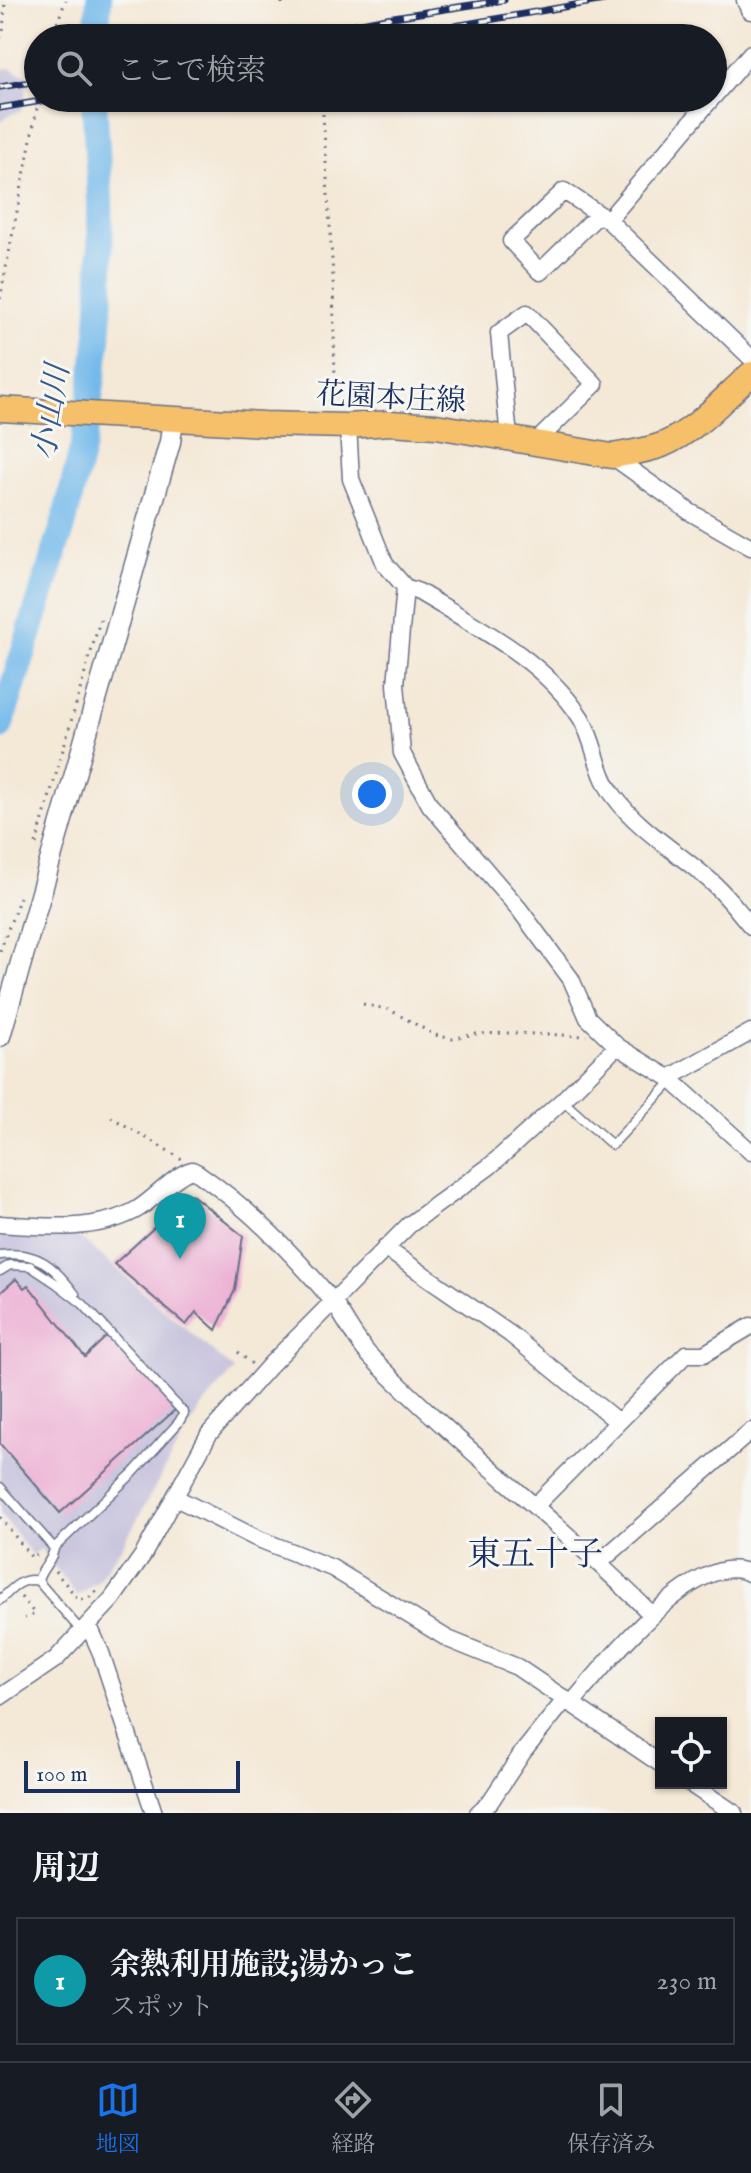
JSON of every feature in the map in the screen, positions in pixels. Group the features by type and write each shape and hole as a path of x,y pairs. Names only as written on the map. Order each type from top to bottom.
{"main road":[{"name":"花園本庄線","path":"0,409 339,426 390,423 436,426 612,456 652,448 684,433 751,374"}],"street":[{"path":"747,0 751,9"},
{"path":"727,81 751,53"},
{"path":"700,112 603,217 540,272 511,241 564,191 603,217 751,358"},
{"path":"509,438 499,333 527,313 595,384 536,442"},
{"path":"0,1036 170,442 162,418"},
{"path":"339,426 351,479 385,564 405,587 419,592 501,641 550,679 583,722 602,778 614,797 632,816 717,886 751,926"},
{"path":"612,456 690,512 751,547"},
{"path":"405,587 396,684 402,753 430,805 519,909 571,979 588,1018 612,1042 670,1080 751,1152"},
{"path":"670,1080 751,1032"},
{"path":"0,1697 56,1659 129,1578 209,1434 270,1365 385,1248 425,1212 490,1166 563,1100 612,1042"},
{"path":"0,1224 85,1225 113,1220 144,1205 185,1172 192,1170 257,1219 332,1301 368,1354 448,1432 600,1562 651,1614"},
{"path":"385,1248 510,1334 618,1422"},
{"path":"535,1506 686,1354 704,1354 751,1326"},
{"path":"600,1562 751,1431"},
{"path":"176,1498 256,1538 332,1568 448,1639 517,1667 655,1760"},
{"path":"478,1813 490,1802 523,1752 651,1614 718,1569 751,1574"},
{"path":"86,1629 101,1653 154,1813"},
{"path":"698,1789 734,1813"}],"lane":[{"path":"563,1100 612,1145 670,1080"},
{"path":"0,1255 26,1254 60,1273 83,1304 184,1413 134,1472 54,1548 53,1557 41,1569 38,1581"},
{"path":"0,1271 10,1265 30,1266 83,1304"},
{"path":"0,1487 54,1548"},
{"path":"0,1600 21,1582 31,1579 38,1581 86,1629"}],"path":[{"path":"0,38 5,0"},
{"path":"57,24 66,0"},
{"path":"0,299 36,112"},
{"path":"323,112 333,276 335,385 328,401 339,426"},
{"path":"363,1004 390,1010 435,1035 453,1039 474,1034 509,1033 612,1042"},
{"path":"111,1117 169,1150 192,1170"},
{"path":"238,1352 250,1360 252,1369"},
{"path":"0,1517 32,1558 39,1552"},
{"path":"50,1572 53,1569 79,1600 90,1597 103,1586"},
{"path":"25,1618 35,1614 20,1596 28,1590"}],"shaded area":[{"path":"10,68 24,75 24,101 22,110 0,122 0,69"},
{"path":"0,1230 76,1234 234,1370 201,1408 181,1439 125,1542 98,1581 77,1596 41,1549 32,1555 0,1513"}],"building":[{"path":"191,1194 243,1236 235,1290 216,1330 196,1312 186,1325 114,1264"},
{"path":"16,1279 24,1288 28,1285 85,1357 108,1335 175,1410 60,1513 0,1444 0,1293"}],"waterway":[{"name":"小山川","path":"97,24 99,0"},
{"name":"小山川","path":"0,727 63,526 84,442 98,340 101,292 95,112"}],"railway":[{"path":"356,24 504,0"},
{"path":"466,24 604,0"},
{"path":"0,87 24,83"},
{"path":"0,108 24,104"}],"place":[{"name":"余熱利用施設;湯かっこ","path":"180,1259"}],"district":[{"name":"東五十子","path":"535,1553"}]}
